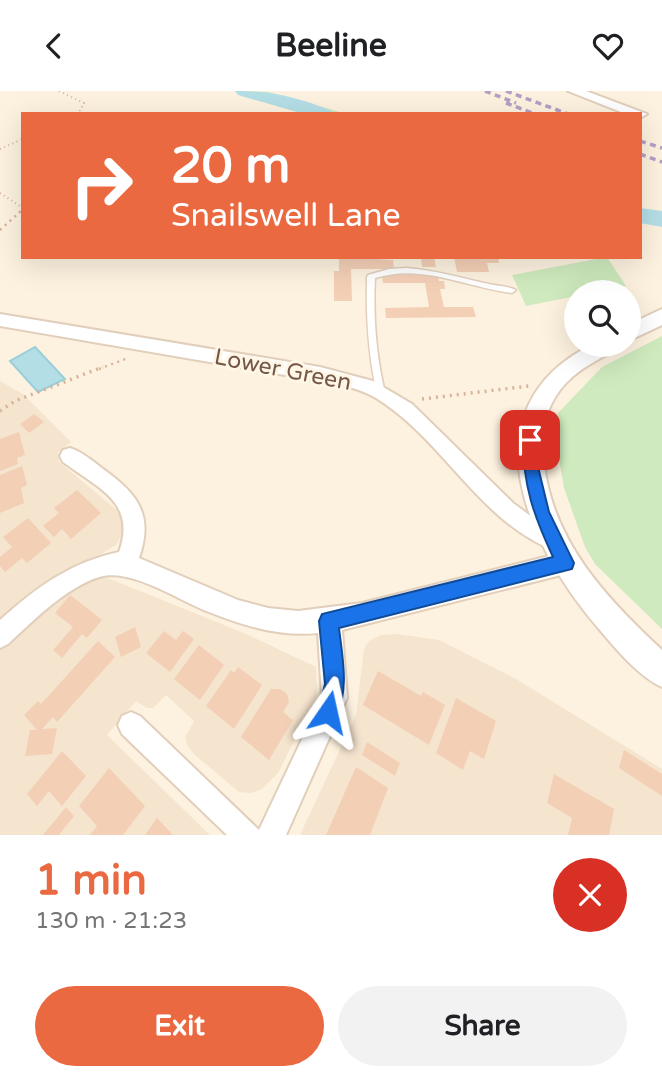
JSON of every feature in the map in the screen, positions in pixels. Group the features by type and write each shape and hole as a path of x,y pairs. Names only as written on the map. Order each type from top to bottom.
{"street":[{"path":"574,91 635,112"},
{"path":"641,327 662,316"},
{"name":"Lower Green","path":"0,320 353,381 388,398 433,433 510,515 559,551"},
{"path":"586,357 572,365 553,383 536,412 530,454 535,490 559,551 599,608 662,671"},
{"path":"70,456 124,498 134,515 135,535 126,564"},
{"path":"0,636 39,603 85,573 108,564 126,564 179,589 244,613 297,623 329,621 559,551"},
{"path":"271,835 334,698 329,621"},
{"path":"131,725 247,835"}],"lane":[{"path":"388,398 373,364 370,309 372,278 381,273 425,271 512,291"}],"path":[{"path":"59,91 84,103 79,112"},
{"path":"0,149 21,140"},
{"path":"0,193 21,207"},
{"path":"0,230 21,210"},
{"path":"0,411 15,401 159,346"},
{"path":"388,398 553,383"}],"shaded area":[{"path":"0,381 23,394 71,442 58,452 59,462 118,511 124,520 125,529 116,545 59,579 0,625"},
{"path":"98,577 110,579 244,633 316,667 317,695 278,773 262,789 251,793 239,792 195,755 187,745 185,737 194,721 166,695 153,708 147,708 136,701 107,735 210,835 0,835 0,648 77,585"},
{"path":"396,634 439,640 516,679 662,769 662,835 300,835 356,715 364,649 369,641 381,635"}],"green space":[{"path":"240,92 269,92 340,112 297,112 243,96"},
{"path":"608,259 622,280 564,280 564,298 526,306 512,275"},
{"path":"662,336 662,629 595,564 585,547 564,488 555,436 558,413 602,367 621,357 641,357 641,347"}],"water":[{"path":"35,347 65,379 38,392 10,361"}],"building":[{"path":"339,259 393,260 394,269 351,269 352,301 334,301 334,271 339,271"},
{"path":"421,259 434,259 436,267 422,267"},
{"path":"454,259 498,259 499,263 487,263 489,272 457,272"},
{"path":"437,274 439,281 444,281 445,289 440,289 444,307 473,307 476,317 386,318 385,308 429,307 425,283 383,283 382,275"},
{"path":"34,414 44,422 29,433 20,424"},
{"path":"19,432 25,455 17,458 18,464 0,471 0,439"},
{"path":"22,466 27,485 21,488 24,503 0,513 0,475"},
{"path":"77,490 101,513 71,539 62,529 54,537 43,526 59,513 54,508"},
{"path":"28,518 51,543 27,563 22,558 5,572 0,566 0,557 12,547 3,537"},
{"path":"70,595 102,620 87,638 82,634 62,658 53,650 73,627 55,613"},
{"path":"135,627 141,647 121,657 115,637"},
{"path":"164,631 176,640 183,631 194,639 170,672 146,653"},
{"path":"98,641 115,657 57,722 53,717 42,729 57,728 52,754 25,756 30,730 37,730 24,715 38,701 41,704"},
{"path":"199,645 224,665 200,700 174,679"},
{"path":"238,667 262,685 234,729 206,706 231,670 234,673"},
{"path":"378,671 421,696 423,692 445,705 429,745 363,705"},
{"path":"271,689 280,689 287,694 289,702 283,712 293,720 269,760 241,737"},
{"path":"456,698 496,721 484,759 470,751 463,770 436,753"},
{"path":"367,742 400,763 395,776 362,755"},
{"path":"624,750 662,774 662,796 619,768"},
{"path":"62,751 86,776 62,806 49,791 37,806 27,794"},
{"path":"356,767 388,788 370,835 326,835"},
{"path":"109,768 145,806 123,835 90,835 97,826 79,806"},
{"path":"554,774 614,809 609,835 568,835 572,818 547,803"},
{"path":"66,807 74,816 59,835 43,835"},
{"path":"157,818 173,835 145,835"}],"waterway":[{"path":"245,91 295,103 318,112"},
{"path":"642,215 662,219"}],"railway":[{"path":"485,91 516,103"},
{"path":"506,91 563,112"},
{"path":"506,103 530,112"},
{"path":"642,142 662,148"},
{"path":"642,155 662,162"}],"route":[{"path":"328,712 334,698 335,684 329,621 565,563 541,513 531,471 530,440"}]}
